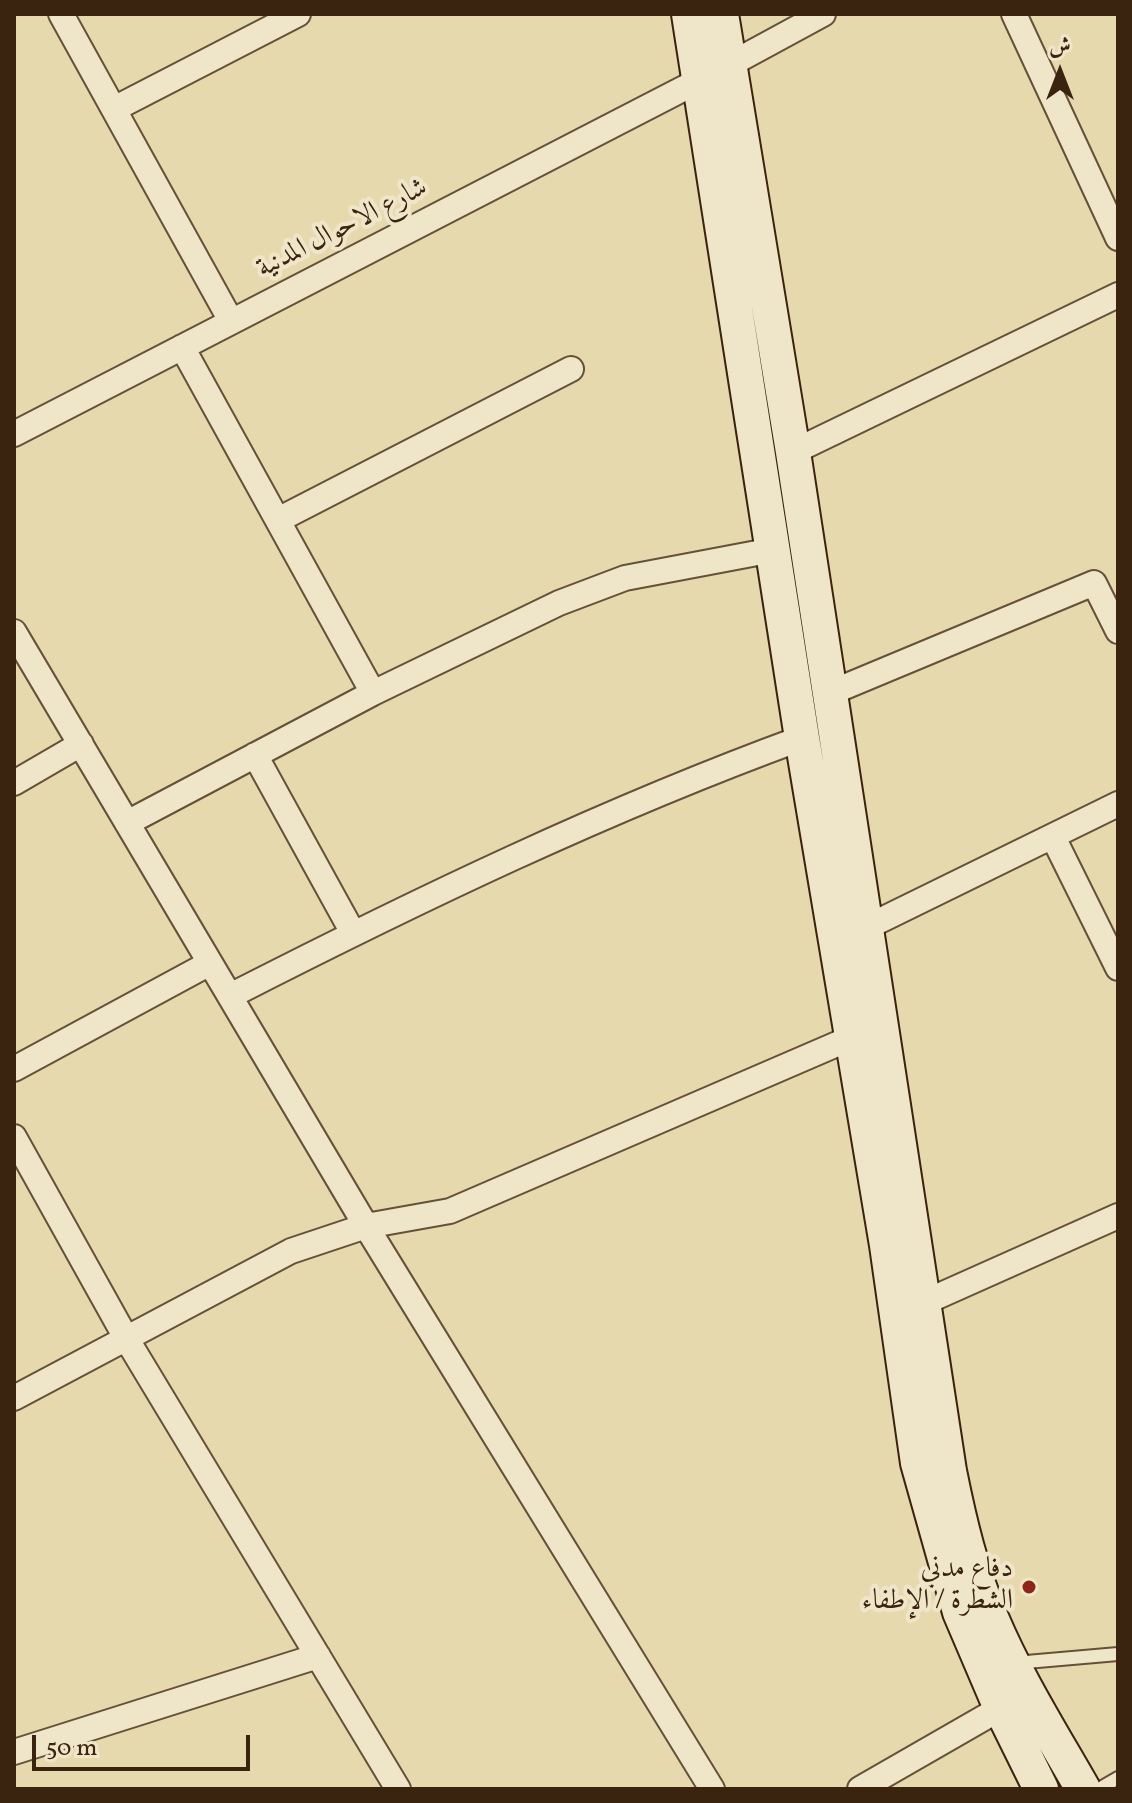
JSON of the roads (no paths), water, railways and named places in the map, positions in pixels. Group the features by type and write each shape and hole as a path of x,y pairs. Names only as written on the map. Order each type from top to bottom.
{"street":[{"path":"61,14 231,321"},
{"path":"114,109 298,14"},
{"path":"689,14 715,72 793,452 959,1520 990,1617 1011,1663 1083,1789"},
{"path":"721,14 715,72 773,550 887,1245 908,1413 920,1476 960,1612 1001,1708 1041,1789"},
{"name":"شارع الاحوال المدنية","path":"14,434 823,14"},
{"path":"1014,14 1118,238"},
{"path":"793,452 1118,295"},
{"path":"182,347 373,693"},
{"path":"278,520 571,369"},
{"path":"127,823 373,693 559,603 625,578 773,550"},
{"path":"830,693 1094,583 1118,631"},
{"path":"15,637 366,1226 712,1789"},
{"path":"230,996 353,933 681,782 802,738"},
{"path":"14,783 81,744"},
{"path":"255,755 353,933"},
{"path":"865,928 1118,804"},
{"path":"1053,837 1118,968"},
{"path":"14,1069 210,963"},
{"path":"14,1398 291,1251 366,1226 450,1211 851,1038"},
{"path":"14,1137 126,1338 398,1789"},
{"path":"923,1303 1118,1216"},
{"path":"14,1752 318,1656"},
{"path":"860,1789 1001,1708"}],"lane":[{"path":"1011,1663 1118,1654"},
{"path":"1099,1789 1118,1778"}],"place":[{"name":"دفاع مدني الشطرة / الإطفاء","path":"1029,1587"}]}
